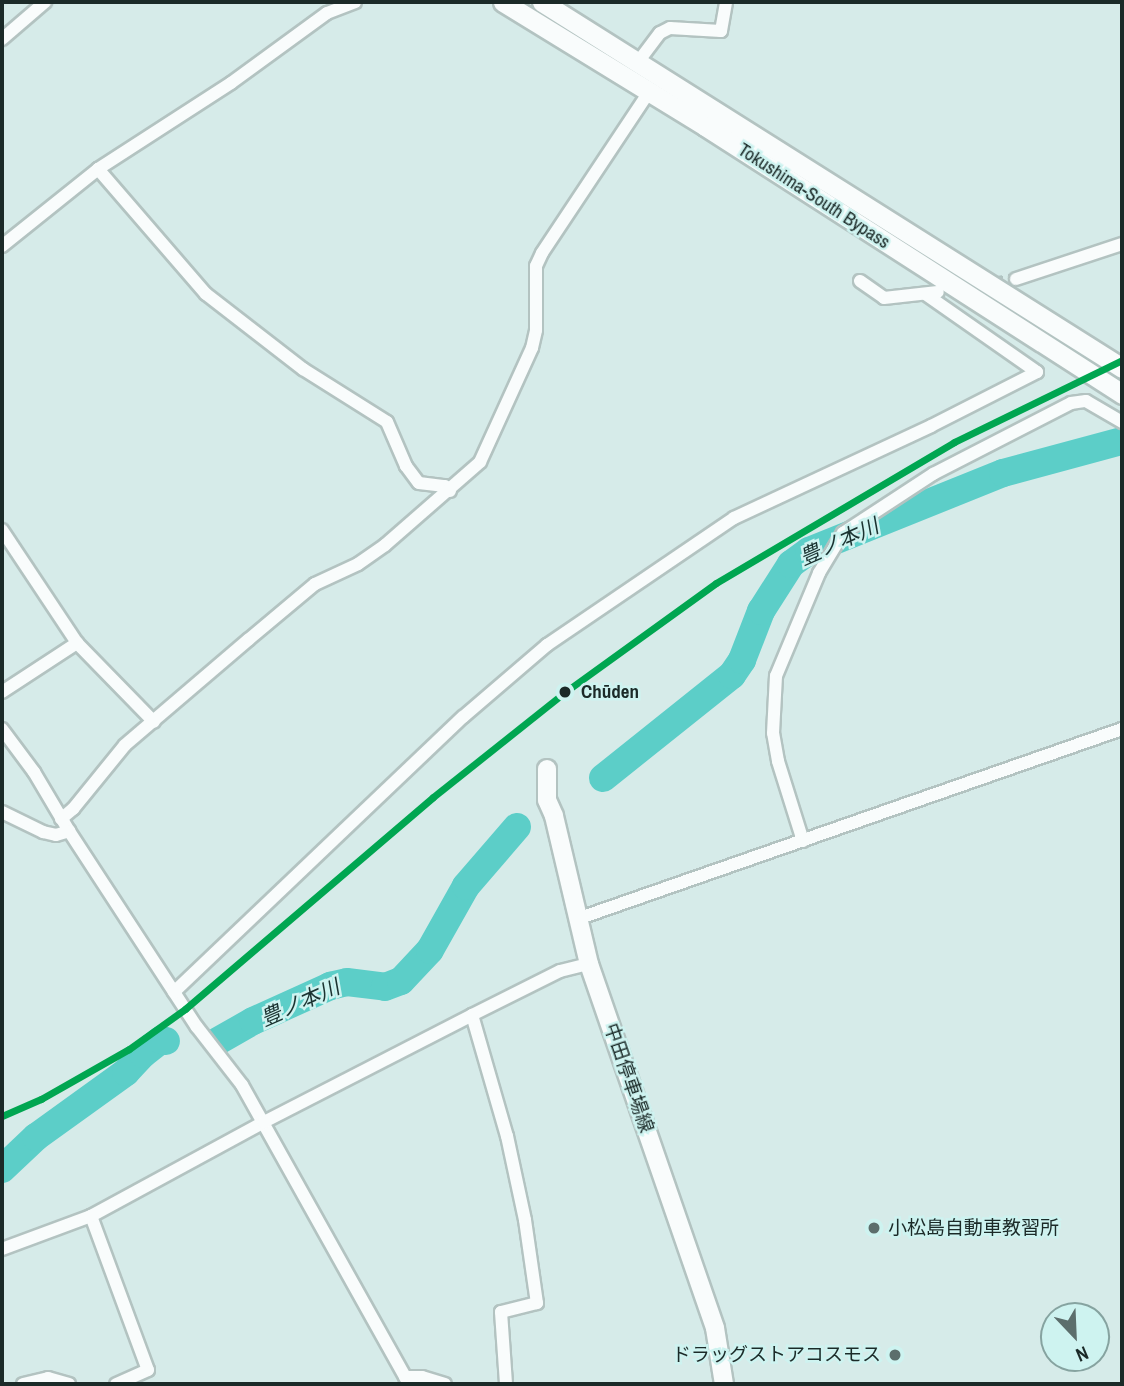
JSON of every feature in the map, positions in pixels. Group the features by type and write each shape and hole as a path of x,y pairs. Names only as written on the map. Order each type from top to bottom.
{"highway":[{"name":"Tokushima-South Bypass","path":"503,2 1122,394"},
{"name":"Tokushima-South Bypass","path":"542,2 1115,363"}],"main road":[{"name":"中田停車場線","path":"547,769 547,800 554,816 589,964 715,1328 724,1384"}],"street":[{"path":"2,39 45,2"},
{"path":"2,246 98,169 231,83 319,19 355,2"},
{"path":"638,62 660,33 670,28 721,31 726,2"},
{"path":"61,819 73,809 125,746 315,584 367,558 450,491 480,462 532,348 536,330 537,267 542,253 649,92"},
{"path":"98,169 206,294 303,369 387,422 406,466 419,483 445,486 450,491"},
{"path":"1017,279 1122,244"},
{"path":"174,992 463,717 547,645 734,518 931,426 1037,372 931,293 884,298 866,285"},
{"path":"803,841 778,761 773,733 776,676 819,573 843,533 933,474 1071,403 1086,401 1122,422"},
{"path":"2,530 77,643 155,722"},
{"path":"2,692 77,643"},
{"path":"2,729 34,772 61,819 174,992 242,1085 407,1381 422,1377 445,1384"},
{"path":"577,919 1122,729"},
{"path":"2,812 43,832 56,835 69,831"},
{"path":"2,1249 91,1216 264,1122 472,1015 560,971 589,964"},
{"path":"472,1015 507,1136 526,1220 537,1303 501,1312 506,1384"},
{"path":"91,1216 148,1370 117,1384"},
{"path":"23,1384 48,1378 69,1384"}],"waterway":[{"name":"豊ノ本川","path":"603,778 732,675 742,660 761,611 791,564 809,551 1003,473 1122,441"},
{"name":"豊ノ本川","path":"218,1041 253,1021 330,986 347,982 385,987 401,981 430,950 466,886 517,827"},
{"name":"豊ノ本川","path":"2,1169 36,1137 126,1072 161,1040 166,1041"}],"tunnel":[{"path":"956,289 1016,279"}],"transit line":[{"path":"2,1116 41,1099 129,1049 185,1009 433,797 565,692 716,583 954,442 1122,360"}],"place":[{"name":"Chūden","path":"565,692"},
{"name":"小松島自動車教習所","path":"874,1228"},
{"name":"ドラッグストアコスモス","path":"895,1355"}]}
